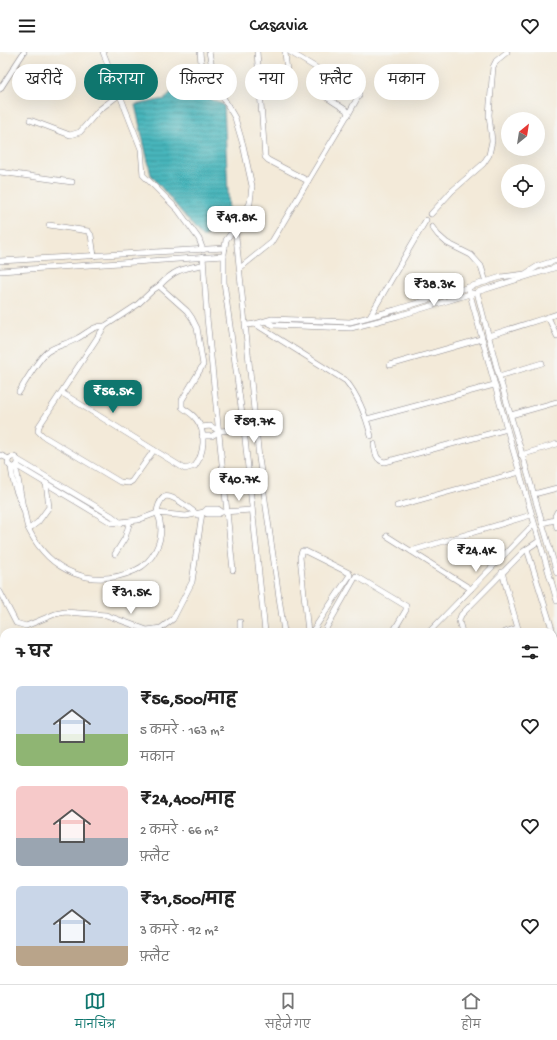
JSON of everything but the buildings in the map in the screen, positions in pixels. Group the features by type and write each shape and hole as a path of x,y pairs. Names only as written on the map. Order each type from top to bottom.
{"street":[{"path":"0,89 24,52"},
{"path":"103,52 108,64"},
{"path":"200,52 202,64"},
{"path":"209,52 211,64"},
{"path":"257,52 265,156 268,160 308,181"},
{"path":"285,52 286,64"},
{"path":"290,52 310,64"},
{"path":"432,214 452,191 483,164 489,155 492,141 489,115 493,68 496,61 507,52"},
{"path":"30,120 70,135 80,132 99,110 112,100"},
{"path":"122,100 141,149 144,175 178,210 199,239 202,250"},
{"path":"224,100 235,118 251,173 252,186 250,203 241,220 226,240 224,256 224,282 244,428 251,510 265,628"},
{"path":"331,100 346,110 347,116"},
{"path":"240,268 271,243 356,100"},
{"path":"0,172 72,182"},
{"path":"370,316 426,220"},
{"path":"49,225 88,231 91,235 94,256"},
{"path":"235,227 247,325 259,458 283,628"},
{"path":"432,227 447,243 471,255 481,266 486,282"},
{"path":"0,261 225,248"},
{"path":"0,271 224,256"},
{"path":"203,257 202,265 220,431 225,512 233,570"},
{"path":"247,325 267,322 272,319 350,322 509,275 528,275 538,266 557,260"},
{"path":"154,450 129,483 120,482 43,436 38,432 39,426 105,326 137,305 172,273 179,269 202,265"},
{"path":"267,322 273,325 351,328 398,316 557,267"},
{"path":"475,285 521,455 557,573"},
{"path":"62,393 186,469 190,468 199,461 203,451 201,427 194,416 182,407 182,400 203,365 197,328 189,314 159,286"},
{"path":"468,287 494,385 557,602"},
{"path":"488,336 557,314"},
{"path":"548,317 557,336"},
{"path":"255,324 341,377 353,390 367,419 371,436"},
{"path":"19,392 46,352 57,346 67,344 78,339 95,326 105,326"},
{"path":"390,366 482,339"},
{"path":"499,376 542,363"},
{"path":"367,419 494,385"},
{"path":"511,415 557,402"},
{"path":"500,406 507,404"},
{"path":"201,427 210,426 220,431"},
{"path":"202,436 212,436 220,431 244,428"},
{"path":"374,444 378,458 385,462 507,429"},
{"path":"521,455 557,444"},
{"path":"0,455 9,459 14,457 112,516 121,523"},
{"path":"9,459 8,464 46,483 112,523 130,521 157,513 176,515 202,513 213,514 251,510"},
{"path":"18,460 15,467 14,486 19,502 24,508 29,529 40,549 58,565 89,578 101,579 137,570 151,558 156,551 160,537 160,521 157,513 160,501 167,496 202,513"},
{"path":"397,506 520,472"},
{"path":"29,529 38,522 49,506 46,483"},
{"path":"534,494 557,488"},
{"path":"557,512 555,520 557,528"},
{"path":"161,628 173,619 192,582 202,513"},
{"path":"412,551 531,515"},
{"path":"542,523 555,520"},
{"path":"115,554 125,538 130,521"},
{"path":"433,628 534,524"},
{"path":"387,536 471,589"},
{"path":"461,628 459,621 461,615 502,572 527,549 539,541"},
{"path":"527,549 534,567 552,628"},
{"path":"308,628 300,557 302,551 330,562 350,575 315,628"},
{"path":"548,571 555,567"},
{"path":"502,572 517,628"},
{"path":"326,628 356,576 406,606 406,610 395,628"},
{"path":"0,592 16,623 20,626 26,626 55,614 65,612 106,615 142,628"},
{"path":"240,622 240,628"}],"water":[{"path":"165,99 213,100 224,105 229,215 203,238 151,175 135,105"}]}
